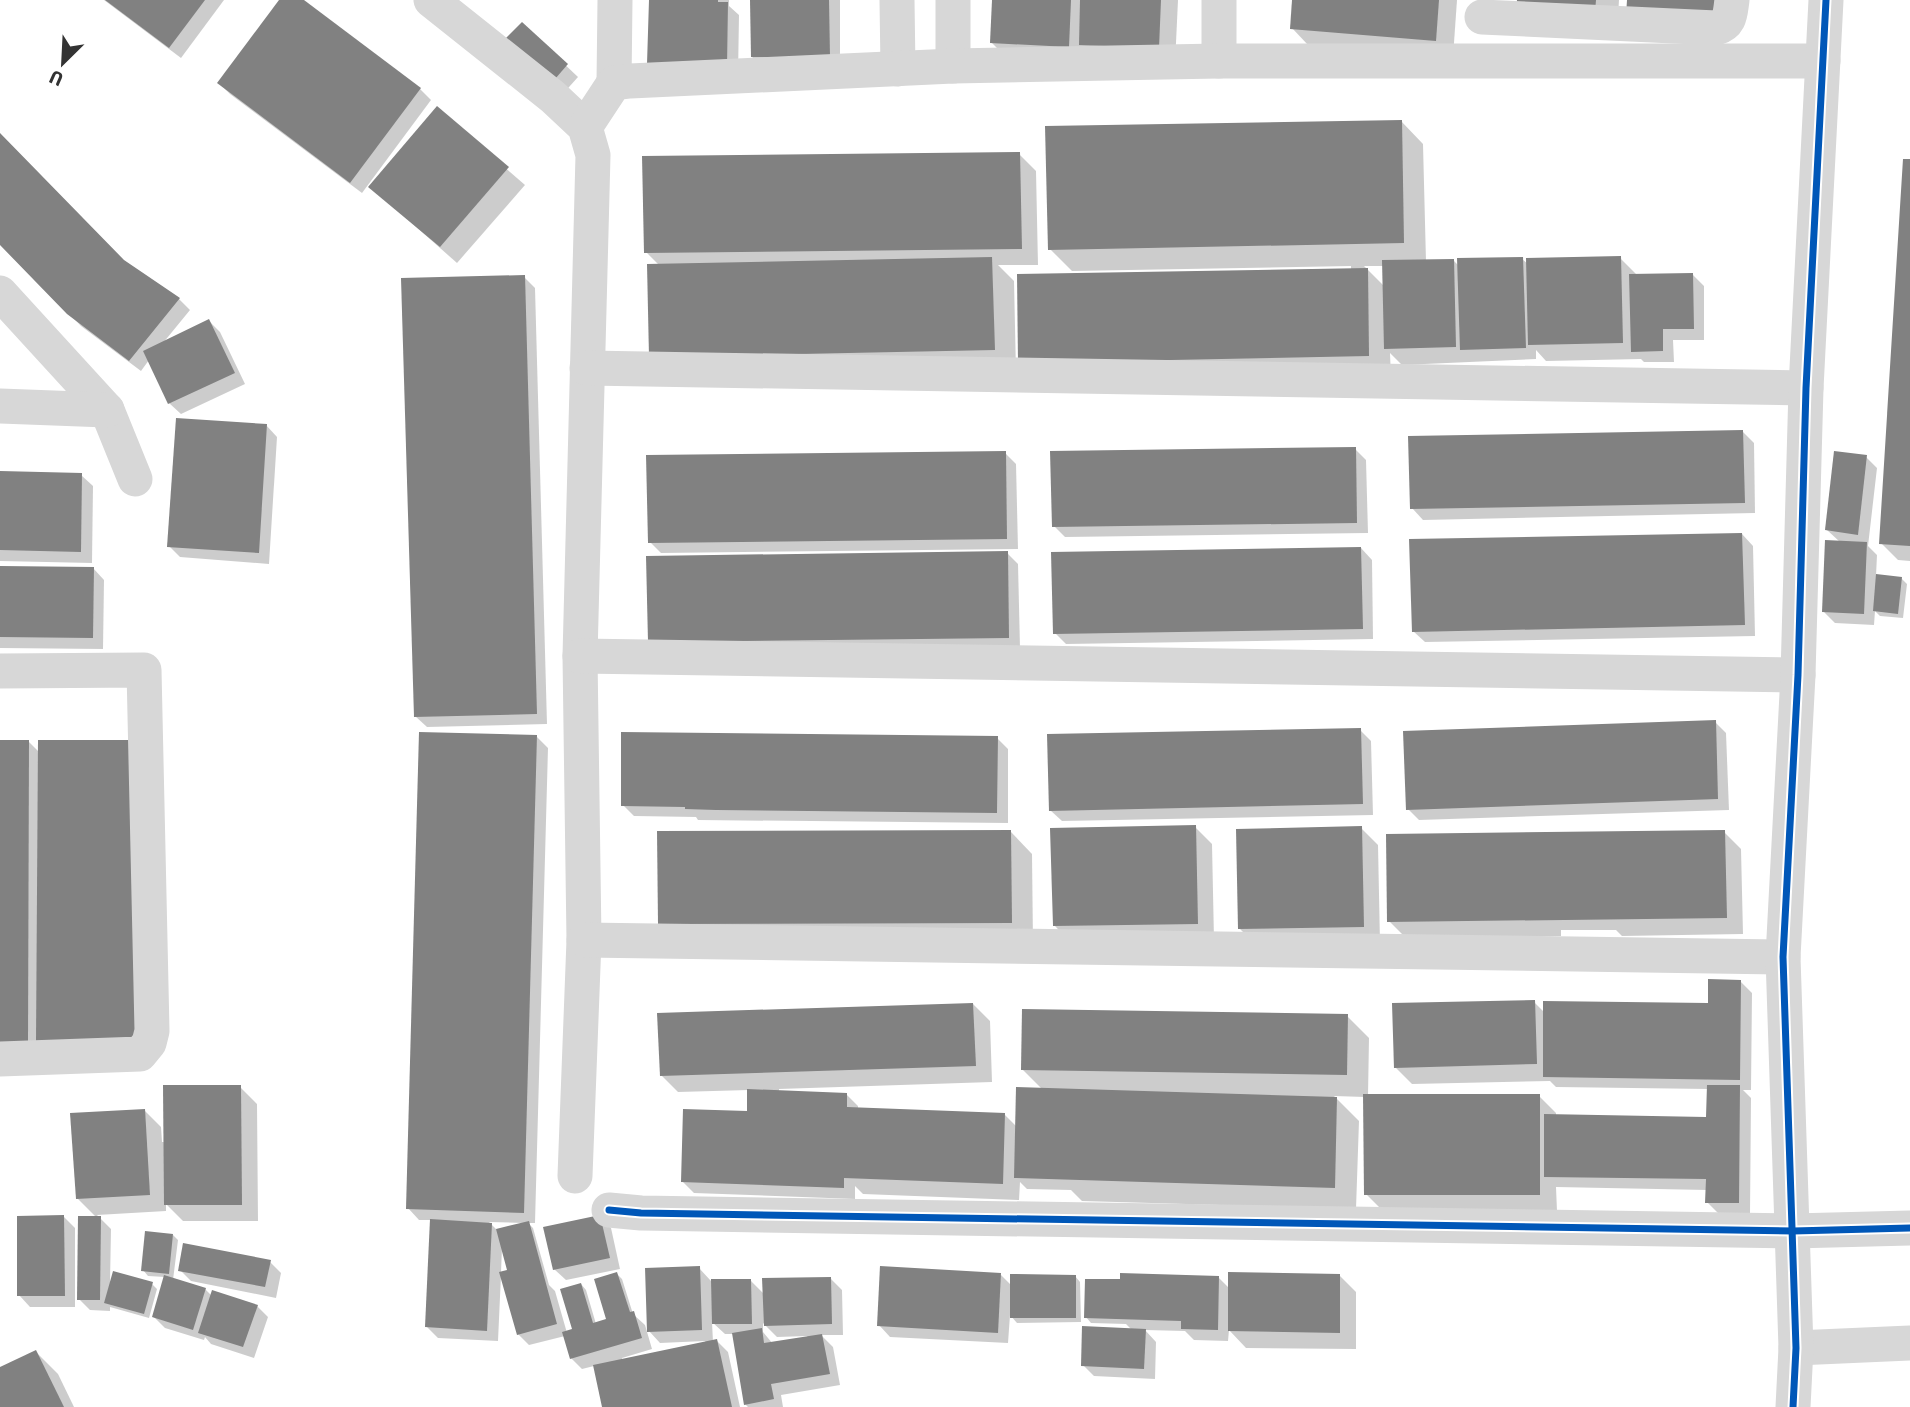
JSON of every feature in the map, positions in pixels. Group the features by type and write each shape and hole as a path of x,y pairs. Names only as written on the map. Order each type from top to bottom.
{"street":[{"path":"431,0 553,97 585,127 593,155 580,656 584,940 575,1175"},
{"path":"585,127 614,83 615,0"},
{"path":"897,0 898,69"},
{"path":"953,0 953,66"},
{"path":"1219,0 1219,61"},
{"path":"1479,60 1482,8 1716,28 1725,26 1728,22 1732,0"},
{"path":"1793,1407 1796,1348 1783,957 1798,675 1806,388 1826,0"},
{"path":"614,83 953,66 1219,61 1823,61"},
{"path":"0,293 107,410 135,479"},
{"path":"587,368 1806,388"},
{"path":"0,406 107,410"},
{"path":"580,656 1798,675"},
{"path":"0,671 144,670 152,1031 149,1043 140,1054 0,1059"},
{"path":"584,940 1783,957"},
{"path":"609,1210 655,1213 1793,1231 1910,1228"},
{"path":"1796,1348 1910,1343"}],"building":[{"path":"105,0 205,0 169,48"},
{"path":"279,0 304,0 421,88 350,183 217,83"},
{"path":"649,0 728,2 727,66 647,64"},
{"path":"750,0 829,0 830,57 751,57"},
{"path":"992,0 1071,0 1069,47 990,43"},
{"path":"1080,0 1161,0 1159,48 1079,45"},
{"path":"1292,0 1439,0 1436,41 1290,29"},
{"path":"1517,0 1596,0 1595,12 1516,7"},
{"path":"1627,0 1715,0 1714,21 1626,15"},
{"path":"522,22 568,64 549,86 501,43"},
{"path":"437,106 509,167 440,247 368,187"},
{"path":"1402,120 1404,243 1048,250 1045,126"},
{"path":"0,133 124,260 180,298 129,361 67,314 0,245"},
{"path":"1020,152 1022,249 644,253 642,156"},
{"path":"1903,159 1910,159 1910,546 1879,544"},
{"path":"1621,256 1623,343 1528,345 1526,258"},
{"path":"992,257 995,350 649,357 647,264"},
{"path":"1523,257 1526,348 1460,350 1457,258"},
{"path":"1454,259 1456,347 1384,349 1382,260"},
{"path":"1368,268 1369,356 1018,363 1017,274"},
{"path":"1693,273 1694,329 1663,329 1663,351 1631,352 1629,274"},
{"path":"525,275 537,714 414,717 401,278"},
{"path":"209,319 235,373 168,404 143,351"},
{"path":"176,418 267,424 259,553 167,547"},
{"path":"1743,430 1745,503 1410,509 1408,436"},
{"path":"1356,447 1357,523 1052,527 1050,451"},
{"path":"1006,451 1007,539 648,543 646,455"},
{"path":"1834,451 1867,455 1858,535 1825,530"},
{"path":"0,471 82,473 81,552 0,550"},
{"path":"1742,533 1745,625 1412,632 1409,539"},
{"path":"1825,540 1867,542 1864,614 1822,612"},
{"path":"1361,547 1363,629 1053,634 1051,552"},
{"path":"1008,551 1009,638 648,642 646,556"},
{"path":"0,566 94,567 93,638 0,637"},
{"path":"1876,574 1902,577 1898,614 1873,611"},
{"path":"1716,720 1718,799 1406,810 1403,731"},
{"path":"1361,728 1363,804 1049,811 1047,734"},
{"path":"419,732 537,735 524,1213 406,1209"},
{"path":"621,732 998,736 997,813 716,810 621,806"},
{"path":"0,740 29,740 28,1043 0,1043"},
{"path":"38,740 136,740 135,1043 36,1043"},
{"path":"1196,825 1198,924 1053,926 1050,828"},
{"path":"1362,826 1364,927 1238,929 1236,829"},
{"path":"1011,830 1012,923 658,924 657,831"},
{"path":"1725,830 1727,918 1387,922 1386,834"},
{"path":"1708,979 1741,980 1740,1080 1543,1077 1543,1001 1708,1003"},
{"path":"1535,1000 1537,1064 1394,1068 1392,1003"},
{"path":"973,1003 976,1066 660,1076 657,1013"},
{"path":"1022,1009 1348,1014 1347,1075 1021,1070"},
{"path":"163,1085 241,1085 242,1205 164,1205"},
{"path":"1707,1085 1740,1085 1739,1203 1705,1203 1706,1179 1544,1177 1544,1114 1706,1117"},
{"path":"1016,1087 1337,1097 1335,1188 1014,1178"},
{"path":"747,1089 847,1093 847,1107 1005,1113 1003,1184 844,1178 844,1188 681,1182 683,1109 747,1111"},
{"path":"1363,1094 1540,1094 1540,1195 1364,1195"},
{"path":"145,1109 150,1195 76,1199 70,1113"},
{"path":"64,1215 65,1296 17,1296 17,1216"},
{"path":"600,1215 610,1258 553,1270 543,1227"},
{"path":"78,1216 101,1216 100,1300 77,1300"},
{"path":"430,1219 492,1223 487,1331 425,1327"},
{"path":"529,1221 557,1324 517,1335 499,1272 507,1270 496,1229"},
{"path":"145,1231 173,1234 169,1274 141,1271"},
{"path":"183,1243 271,1260 265,1287 178,1271"},
{"path":"700,1266 702,1330 647,1332 645,1268"},
{"path":"880,1266 1001,1273 998,1333 877,1326"},
{"path":"113,1271 153,1282 144,1314 104,1303"},
{"path":"617,1272 642,1338 570,1359 562,1332 572,1329 560,1289 581,1283 593,1323 606,1319 594,1279"},
{"path":"1228,1272 1340,1274 1340,1333 1228,1331"},
{"path":"1120,1273 1219,1276 1218,1330 1181,1329 1181,1321 1084,1318 1085,1279 1120,1279"},
{"path":"1010,1274 1076,1275 1076,1318 1010,1318"},
{"path":"164,1275 206,1288 193,1330 152,1317"},
{"path":"831,1277 832,1324 764,1326 762,1278"},
{"path":"711,1279 751,1279 752,1324 712,1324"},
{"path":"212,1290 258,1305 243,1347 198,1333"},
{"path":"1082,1326 1146,1329 1144,1369 1081,1366"},
{"path":"762,1328 764,1343 822,1334 830,1374 771,1384 774,1399 744,1405 732,1333"},
{"path":"717,1339 732,1407 602,1407 593,1365"},
{"path":"36,1350 64,1407 0,1407 0,1367"}],"cycle path":[{"path":"1793,1407 1796,1348 1783,957 1798,675 1806,388 1826,0"},
{"path":"609,1210 641,1213 1793,1231 1910,1228"}]}
